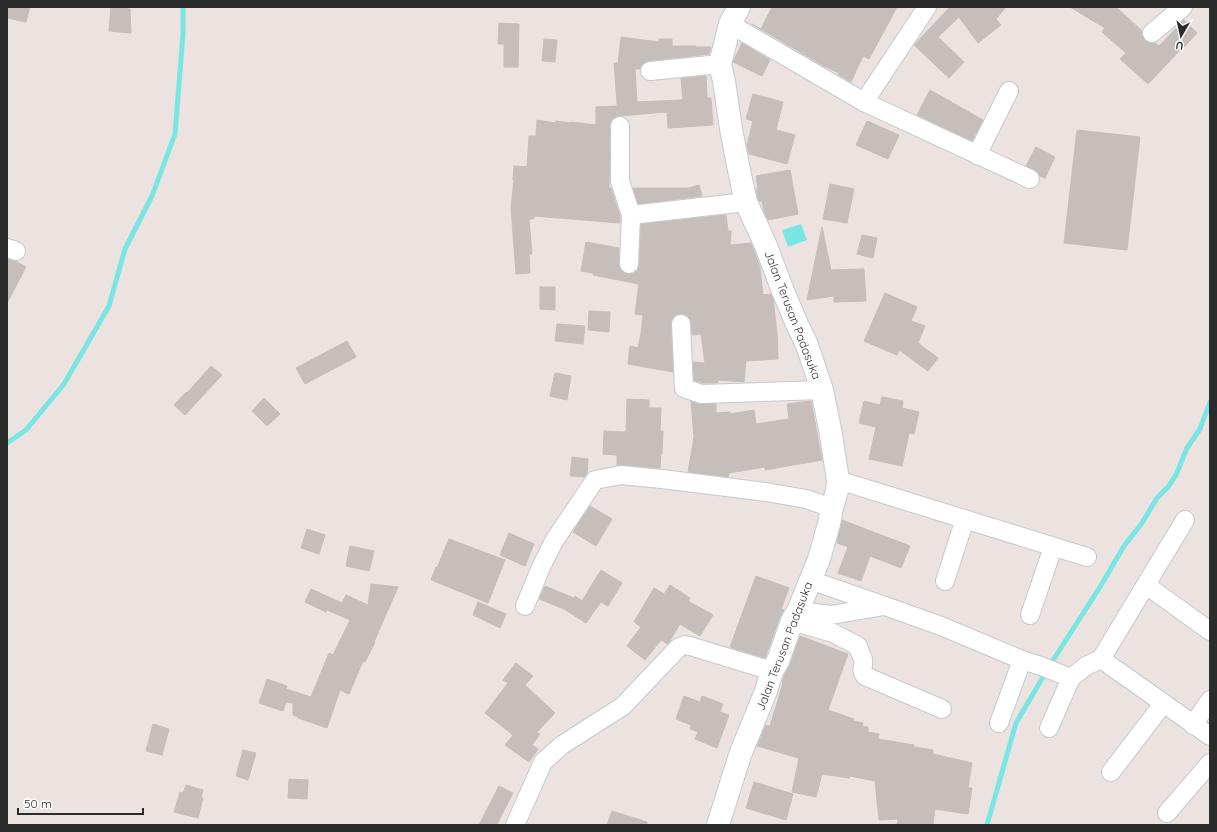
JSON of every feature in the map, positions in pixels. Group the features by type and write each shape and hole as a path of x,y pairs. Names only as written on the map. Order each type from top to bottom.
{"street":[{"path":"864,102 927,7"},
{"path":"1152,33 1183,7"},
{"path":"734,16 864,102 1030,179"},
{"name":"Jalan Terusan Padasuka","path":"718,825 740,756 766,691 772,670 778,661 819,558 829,524 837,491 838,480 822,390 807,345 791,311 766,246 746,202 731,129 720,64 734,16"},
{"path":"650,71 720,64"},
{"path":"977,155 1009,91"},
{"path":"620,126 620,181 631,215 629,264"},
{"path":"631,215 746,202"},
{"path":"681,324 684,388 701,394 822,390"},
{"path":"525,606 540,568 554,541 595,480 621,475 662,479 766,492 806,499 832,508"},
{"path":"838,480 1088,557"},
{"path":"945,581 965,519"},
{"path":"1049,728 1071,678 1086,666 1101,659 1185,520"},
{"path":"1030,615 1054,547"},
{"path":"810,580 941,626 1022,660 1071,678"},
{"path":"1146,585 1208,627"},
{"path":"795,616 831,615 885,606"},
{"path":"795,616 858,646 863,661 861,669 863,675 942,709"},
{"path":"515,825 543,762 562,746 623,706 678,648 685,645 690,646 772,670"},
{"path":"1101,659 1210,736"},
{"path":"999,723 1022,660"},
{"path":"1193,725 1210,700"},
{"path":"1111,772 1163,704"},
{"path":"1167,813 1210,763"}],"water":[{"path":"801,224 807,240 788,247 782,230"}],"building":[{"path":"7,7 30,7 26,22 7,18"},
{"path":"111,7 130,9 131,33 109,31"},
{"path":"772,7 897,7 869,59 863,56 851,82 839,75 839,73 824,66 752,24 761,29"},
{"path":"950,7 1006,7 996,19 1001,25 978,43 959,17 938,37 964,62 949,78 914,45"},
{"path":"1070,7 1116,7 1142,31 1144,40 1149,43 1155,43 1159,46 1184,20 1197,33 1148,84 1120,59 1126,53 1102,32 1105,28"},
{"path":"499,23 519,24 518,67 504,67 504,44 498,44"},
{"path":"621,37 659,42 659,39 672,39 672,46 711,47 709,54 649,61 644,63 640,69 635,69 637,102 683,100 681,78 706,76 707,98 711,98 713,125 668,128 667,112 618,116 614,63 618,63"},
{"path":"544,39 557,40 555,62 542,61"},
{"path":"742,43 770,60 762,76 733,62"},
{"path":"930,90 983,120 972,141 917,115"},
{"path":"753,94 783,102 776,130 795,135 787,164 749,154 747,145 753,121 746,119"},
{"path":"617,106 617,116 611,120 610,126 609,188 611,188 620,216 620,223 534,216 534,219 529,219 532,254 529,254 530,273 516,274 511,208 514,166 527,167 529,136 536,136 537,120 556,123 556,121 596,125 596,107"},
{"path":"867,121 899,135 888,159 856,145"},
{"path":"1077,130 1140,137 1127,250 1064,243"},
{"path":"1036,147 1055,157 1045,178 1040,176 1035,170 1026,166"},
{"path":"790,170 798,214 768,220 762,201 759,201 758,198 756,176"},
{"path":"830,184 854,189 847,223 823,219"},
{"path":"699,185 702,196 638,204 633,188 689,188"},
{"path":"726,215 728,231 731,231 730,245 751,243 760,267 763,295 771,294 773,298 778,359 746,361 744,382 718,380 718,383 703,383 694,380 693,362 705,363 701,334 692,335 690,319 686,315 681,314 675,315 671,324 673,372 628,364 630,346 638,348 641,334 643,315 635,314 639,284 593,275 593,273 581,271 586,242 619,248 620,269 624,273 629,274 638,270 641,224"},
{"path":"822,227 831,270 864,269 866,301 834,302 834,296 807,300"},
{"path":"862,235 877,238 873,258 857,254"},
{"path":"7,259 15,261 26,267 7,303"},
{"path":"540,287 555,287 555,310 540,309"},
{"path":"885,293 917,307 911,321 925,326 918,343 938,358 928,371 899,350 897,355 864,341"},
{"path":"589,311 610,312 609,332 588,330"},
{"path":"557,324 585,326 583,344 555,341"},
{"path":"347,341 356,357 305,384 296,368"},
{"path":"211,366 222,375 185,415 174,405"},
{"path":"555,373 571,376 567,400 550,396"},
{"path":"882,397 903,401 902,408 919,412 914,434 909,433 902,466 869,459 876,427 859,423 864,401 880,405"},
{"path":"264,398 280,414 267,426 252,411"},
{"path":"627,399 649,400 649,408 661,408 660,431 663,431 660,468 617,465 617,455 603,454 604,431 626,432"},
{"path":"691,401 701,404 716,404 716,413 730,412 730,414 754,410 756,424 789,419 787,404 811,401 822,460 765,470 765,467 729,473 728,477 688,472 694,437"},
{"path":"572,457 588,459 587,474 584,477 570,476"},
{"path":"590,506 612,519 596,546 573,532"},
{"path":"842,520 910,546 901,568 870,556 861,581 838,573 848,547 837,543"},
{"path":"307,529 325,535 319,554 301,548"},
{"path":"509,533 534,544 525,566 500,555"},
{"path":"449,539 505,560 488,603 431,580"},
{"path":"350,546 374,551 369,571 346,566"},
{"path":"601,570 622,583 608,606 601,602 586,623 564,609 539,599 545,586 574,598 575,596 582,601"},
{"path":"756,576 789,588 781,609 784,610 765,658 730,647"},
{"path":"371,584 398,587 375,642 365,662 363,661 349,694 340,690 327,728 293,715 293,703 286,702 283,711 259,703 267,679 287,686 286,689 311,697 329,653 333,655 350,620 327,610 326,612 305,602 311,589 342,603 346,595 368,605"},
{"path":"670,585 690,598 688,601 713,615 700,636 680,624 668,644 661,640 645,660 627,646 641,627 634,622 654,588 664,594"},
{"path":"478,602 506,614 500,628 473,615"},
{"path":"800,636 848,654 828,710 854,719 853,721 863,723 862,726 868,727 868,732 879,734 878,739 914,745 914,747 933,750 933,754 972,763 968,788 972,788 968,814 935,809 933,825 897,825 898,819 879,820 875,781 850,776 849,778 822,774 816,797 792,792 799,758 757,746 766,725 770,726 784,676 790,665"},
{"path":"516,663 533,676 525,685 555,713 537,732 540,734 532,745 538,749 529,762 505,745 513,735 485,713 508,683 503,680"},
{"path":"684,696 700,702 702,696 723,704 720,712 729,715 717,748 695,739 698,732 690,729 691,725 676,719"},
{"path":"153,724 169,729 162,755 146,751"},
{"path":"243,750 256,753 248,780 236,776"},
{"path":"289,779 308,780 307,799 288,798"},
{"path":"754,782 793,794 786,820 746,808"},
{"path":"186,785 203,790 201,798 203,798 198,818 174,812 180,792 183,793"},
{"path":"499,786 513,793 497,825 479,825"},
{"path":"612,811 647,822 647,825 607,825"}],"waterway":[{"path":"7,443 26,430 64,384 109,306 125,249 152,196 175,134 183,34 183,7"},
{"path":"1050,665 1100,587 1124,546 1142,523 1157,498 1168,487 1176,475 1187,448 1200,429 1210,402"},
{"path":"987,825 1016,723 1046,672"}]}
